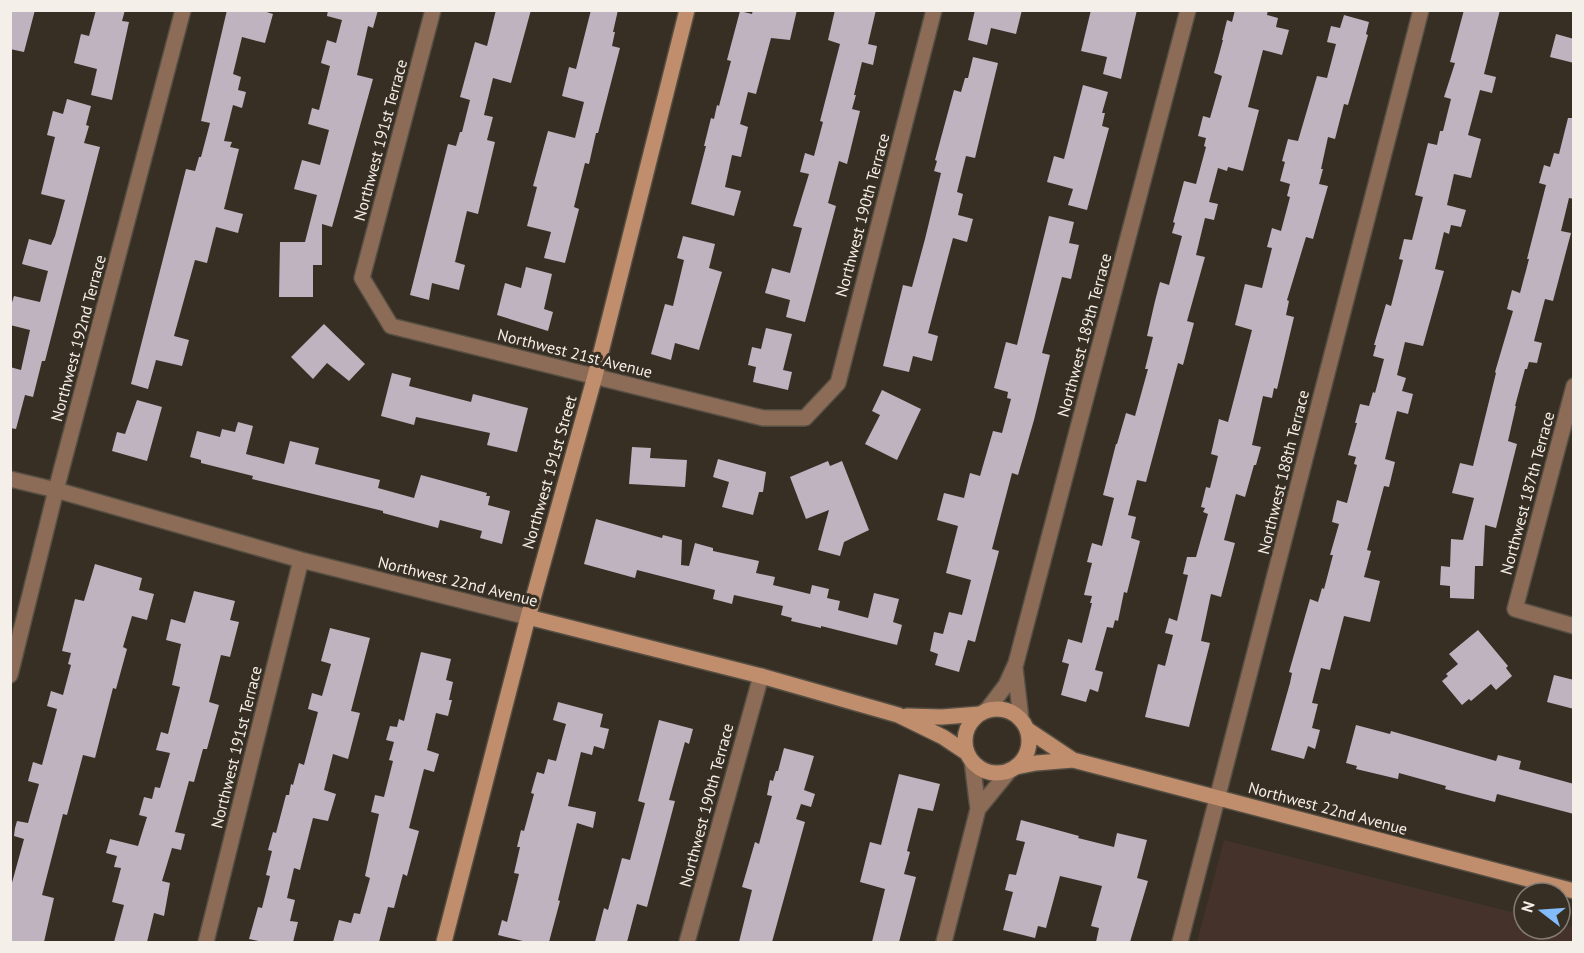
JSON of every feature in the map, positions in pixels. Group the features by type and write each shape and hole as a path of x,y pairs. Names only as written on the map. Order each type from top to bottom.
{"street":[{"name":"Northwest 192nd Terrace","path":"10,675 56,490 183,10"},
{"name":"Northwest 191st Terrace","path":"362,278 433,10"},
{"name":"Northwest 191st Street","path":"444,942 528,616 595,376 687,10"},
{"name":"Northwest 190th Terrace","path":"806,417 838,383 934,10"},
{"name":"Northwest 189th Terrace","path":"983,712 1006,685 1015,668 1188,10"},
{"name":"Northwest 188th Terrace","path":"1180,942 1421,10"},
{"name":"Northwest 21st Avenue","path":"362,278 391,327 763,418 806,417"},
{"name":"Northwest 187th Terrace","path":"1574,386 1515,609 1574,626"},
{"name":"Northwest 22nd Avenue","path":"10,479 301,560 761,676 898,716 943,737 970,757"},
{"name":"Northwest 191st Terrace","path":"206,942 301,560"},
{"name":"Northwest 189th Terrace","path":"1015,668 1024,724"},
{"name":"Northwest 190th Terrace","path":"687,942 761,676"},
{"path":"944,942 978,809 965,736 969,726 983,712 995,708 1006,710 1024,724 1030,740 1028,750 978,809"},
{"name":"Northwest 22nd Avenue","path":"898,716 942,717 983,712"},
{"name":"Northwest 22nd Avenue","path":"1024,724 1073,760"},
{"path":"970,757 977,766 987,772 997,774 1013,769"},
{"name":"Northwest 22nd Avenue","path":"1013,769 1036,763 1073,760 1574,891"}],"shaded area":[{"path":"1224,840 1512,912 1512,941 1572,941 1573,927 1573,942 1197,942"}],"building":[{"path":"10,10 35,10 24,52 10,49"},
{"path":"96,10 125,10 122,21 129,22 112,100 91,95 97,69 74,63 81,34 89,36"},
{"path":"227,10 260,10 273,14 265,43 242,37 233,74 241,77 238,90 246,92 242,108 233,105 224,141 232,142 230,147 239,149 224,209 243,214 238,233 216,227 207,263 195,260 174,336 189,340 182,366 156,360 148,389 131,384 186,169 195,171 210,123 201,121"},
{"path":"328,10 378,10 373,28 368,26 357,75 373,79 332,227 322,224 322,265 313,265 313,297 279,297 280,242 305,242 317,195 294,189 302,160 320,165 329,130 308,124 312,108 319,110 330,66 321,63 327,40 336,43 342,20 327,16"},
{"path":"496,10 531,10 511,83 493,78 484,115 493,117 487,140 495,142 478,214 467,211 455,262 465,265 459,290 432,283 429,300 410,295 448,144 456,146 460,132 462,132 470,100 460,97 475,42 487,46"},
{"path":"591,10 618,10 612,46 620,48 589,164 585,163 574,207 579,209 565,263 544,258 551,232 527,226 537,187 533,186 548,131 575,138 584,102 562,96 569,67 576,69"},
{"path":"753,10 797,10 790,40 771,38 756,94 748,92 740,124 748,127 741,157 732,155 725,187 741,191 734,216 691,204 711,118 714,119 717,105 719,106 731,61 727,60 740,11 752,14"},
{"path":"835,10 876,10 868,44 877,46 873,65 862,62 852,109 860,111 847,164 839,161 828,203 836,206 805,322 786,317 790,300 765,293 772,268 790,273 802,228 793,226 809,174 800,172 805,153 814,156 823,122 820,121 840,44 828,40"},
{"path":"975,10 1022,10 1016,34 991,28 987,45 968,40"},
{"path":"1091,10 1137,10 1121,79 1103,74 1107,57 1081,51"},
{"path":"1235,10 1268,10 1267,15 1278,18 1276,27 1289,30 1282,55 1263,50 1248,107 1259,110 1243,171 1228,167 1227,171 1218,168 1209,202 1218,204 1214,220 1205,218 1196,255 1205,257 1187,321 1194,323 1183,365 1178,363 1146,482 1137,480 1128,515 1136,517 1131,538 1140,541 1127,593 1124,592 1118,621 1115,620 1113,628 1107,627 1095,670 1103,672 1098,692 1090,689 1086,702 1061,695 1069,664 1062,662 1068,639 1082,643 1092,603 1090,603 1092,596 1084,595 1092,563 1087,562 1092,543 1102,546 1114,498 1103,495 1126,413 1135,416 1148,369 1145,369 1153,337 1147,336 1155,301 1160,282 1169,285 1182,236 1172,233 1175,223 1173,222 1184,181 1196,184 1206,147 1204,146 1206,138 1198,136 1203,116 1210,118 1222,76 1214,73 1227,20 1232,22"},
{"path":"1464,10 1500,10 1484,74 1496,77 1492,93 1480,90 1468,135 1481,139 1471,178 1454,174 1447,205 1466,210 1461,227 1451,225 1449,234 1444,232 1435,269 1444,271 1423,346 1405,342 1397,375 1406,378 1402,391 1413,394 1408,414 1397,411 1385,459 1395,462 1389,487 1384,486 1367,550 1371,551 1364,577 1380,581 1370,622 1344,616 1330,670 1321,668 1312,703 1318,704 1312,728 1320,730 1315,749 1308,746 1304,759 1271,750 1290,683 1292,673 1289,672 1310,599 1318,602 1333,555 1330,555 1339,524 1332,522 1337,500 1347,503 1357,465 1354,464 1356,457 1348,455 1357,423 1355,423 1360,404 1369,406 1373,392 1375,393 1384,359 1373,356 1376,345 1374,345 1386,304 1391,306 1403,260 1399,259 1404,239 1412,240 1423,197 1415,195 1428,143 1437,145 1440,131 1443,131 1451,99 1444,97 1455,63 1450,62"},
{"path":"1344,15 1369,22 1366,34 1368,35 1348,105 1344,104 1335,139 1328,137 1319,184 1328,186 1313,239 1306,237 1287,300 1289,301 1286,315 1294,317 1277,389 1274,388 1272,398 1263,396 1252,445 1261,447 1256,465 1254,465 1245,497 1236,494 1224,540 1235,543 1221,597 1211,594 1201,641 1210,643 1189,727 1145,717 1158,664 1165,666 1173,635 1165,633 1169,618 1177,621 1188,575 1183,574 1187,557 1196,557 1208,514 1203,512 1205,508 1201,507 1206,487 1210,488 1218,456 1211,454 1219,419 1228,422 1252,330 1235,325 1245,284 1262,288 1272,248 1267,247 1272,228 1281,231 1290,197 1287,196 1290,184 1280,181 1288,139 1298,141 1317,76 1327,78 1336,44 1327,42 1331,26 1340,28"},
{"path":"1556,34 1574,39 1574,63 1550,57"},
{"path":"973,57 998,63 975,158 966,156 957,192 963,194 958,215 973,219 967,242 953,238 928,333 938,336 932,361 913,356 909,372 883,366 903,285 912,287 925,239 941,173 934,171 937,161 935,160 954,90 961,92 965,78 968,78"},
{"path":"1083,85 1108,92 1102,113 1105,113 1102,126 1109,128 1087,210 1068,205 1073,189 1047,182 1054,156 1064,159"},
{"path":"67,99 91,106 84,143 100,147 45,361 42,361 33,397 25,395 16,429 10,428 10,367 21,370 30,330 10,325 10,309 14,296 40,302 48,271 22,264 29,239 51,245 65,200 41,194 55,137 47,135 53,111 63,114"},
{"path":"1568,118 1574,118 1574,199 1569,198 1561,231 1571,233 1553,301 1545,299 1534,341 1542,343 1537,363 1529,362 1525,369 1515,406 1508,441 1517,444 1496,528 1485,525 1483,566 1475,566 1474,599 1450,598 1450,586 1440,585 1441,566 1450,567 1451,539 1463,540 1474,498 1452,493 1460,463 1473,466 1495,372 1513,311 1507,309 1512,290 1520,293 1529,259 1527,259 1546,185 1539,183 1544,165 1550,167 1554,153 1559,154"},
{"path":"1049,216 1074,222 1069,243 1079,245 1071,279 1062,277 1042,353 1050,355 1034,420 1018,475 1012,473 992,549 999,551 975,642 968,640 959,672 935,665 938,654 930,651 934,632 943,634 949,612 962,615 971,580 946,573 958,526 937,520 944,493 964,498 970,473 980,476 993,431 1002,433 1011,399 1007,398 1008,392 994,388 1006,342 1017,345"},
{"path":"683,236 715,244 709,268 722,272 699,350 675,343 671,360 651,354 665,304 673,306 684,260 677,258"},
{"path":"526,267 552,274 544,309 553,312 548,331 497,315 505,283 521,288"},
{"path":"324,324 365,364 349,381 327,363 313,379 291,357"},
{"path":"766,328 792,334 783,370 792,372 788,390 753,382 756,367 748,365 752,347 761,349"},
{"path":"392,373 411,378 409,386 471,402 473,394 528,408 517,452 487,445 490,433 416,417 414,425 381,416"},
{"path":"882,390 921,409 897,460 865,444 880,415 872,411"},
{"path":"137,400 162,407 147,461 112,451 117,432 125,434"},
{"path":"238,422 253,426 246,454 284,464 290,441 319,448 315,464 380,480 378,488 414,498 421,475 487,493 486,496 490,496 488,505 510,511 502,544 480,538 482,531 440,520 438,528 383,513 383,511 252,479 253,476 201,463 201,460 190,457 197,431 220,437 222,429 235,432"},
{"path":"632,447 651,448 650,458 687,460 685,487 629,484"},
{"path":"718,459 766,472 763,492 759,492 753,515 722,507 729,482 713,477"},
{"path":"828,461 830,466 842,461 869,530 844,542 840,556 818,550 829,510 806,519 790,477"},
{"path":"596,519 662,538 663,535 682,540 681,565 689,566 695,543 713,548 713,551 759,561 756,573 775,577 773,585 810,594 812,585 829,589 827,598 840,601 838,610 868,618 874,593 899,599 893,622 902,625 897,645 791,621 792,618 781,615 783,606 734,595 732,604 713,599 715,590 637,570 635,578 584,564"},
{"path":"95,564 142,578 139,590 154,594 147,620 132,616 123,647 127,649 116,689 113,688 95,758 83,755 67,815 63,814 42,895 54,898 44,942 10,942 10,890 24,839 14,836 15,828 17,821 28,823 39,784 28,781 33,762 42,765 57,709 47,706 51,691 63,695 71,665 68,664 71,653 62,651 75,599 84,601"},
{"path":"194,591 235,601 230,620 239,622 230,657 221,655 209,702 219,705 207,749 203,749 194,782 189,781 175,832 185,834 181,850 172,848 162,881 170,883 164,916 154,913 147,942 114,942 124,905 112,902 121,868 114,867 117,856 106,853 110,839 138,846 147,817 139,815 144,797 152,799 155,787 160,788 170,753 156,750 161,732 168,734 180,687 172,685 181,644 166,640 171,619 185,623"},
{"path":"330,628 370,638 351,711 360,713 348,759 333,754 324,790 336,794 328,821 313,818 300,870 294,868 287,898 295,900 290,921 298,922 293,942 263,942 249,939 258,907 262,908 270,876 266,875 272,851 268,850 273,832 276,833 286,795 289,795 299,763 304,765 318,712 308,709 312,693 322,696 331,664 321,661"},
{"path":"1478,630 1508,666 1506,668 1512,676 1496,690 1491,684 1471,701 1469,699 1462,705 1442,681 1448,676 1446,674 1458,664 1449,654"},
{"path":"421,652 451,659 446,680 453,682 449,700 452,700 448,716 436,713 427,750 439,754 434,772 424,769 409,828 419,831 407,876 403,874 394,908 388,907 379,942 333,942 339,920 351,923 354,913 360,914 370,878 365,876 379,814 371,812 375,795 384,797 393,761 389,760 394,742 386,740 390,726 397,727 399,719 404,721"},
{"path":"1554,675 1574,680 1574,709 1547,702"},
{"path":"558,702 603,714 600,727 609,729 604,749 594,746 592,755 581,752 568,806 596,812 593,828 577,823 549,942 527,942 498,935 502,920 507,922 519,874 514,873 520,847 517,847 534,794 531,793 537,772 544,774 548,759 556,761 566,724 553,720"},
{"path":"659,720 693,729 689,744 685,742 669,800 675,801 647,907 637,904 627,942 595,942 604,908 608,910 622,858 630,860 645,803 638,801"},
{"path":"1356,725 1390,734 1391,731 1496,761 1498,755 1521,761 1519,769 1574,784 1574,814 1497,794 1495,802 1445,789 1446,786 1399,773 1398,779 1356,769 1357,766 1346,763"},
{"path":"784,748 814,756 804,790 815,794 811,807 801,804 796,819 805,822 772,942 739,942 752,890 742,887 755,842 759,844 772,796 767,795 770,780 773,781 778,771"},
{"path":"899,774 940,784 933,811 918,808 907,851 910,852 904,874 916,877 899,942 872,942 885,889 860,882 870,842 881,845"},
{"path":"1021,820 1114,847 1117,833 1147,840 1137,878 1148,881 1130,942 1096,942 1099,928 1091,926 1102,886 1060,876 1046,928 1038,926 1035,938 1003,930 1013,892 1005,890 1009,874 1016,875 1025,842 1016,840"}]}
